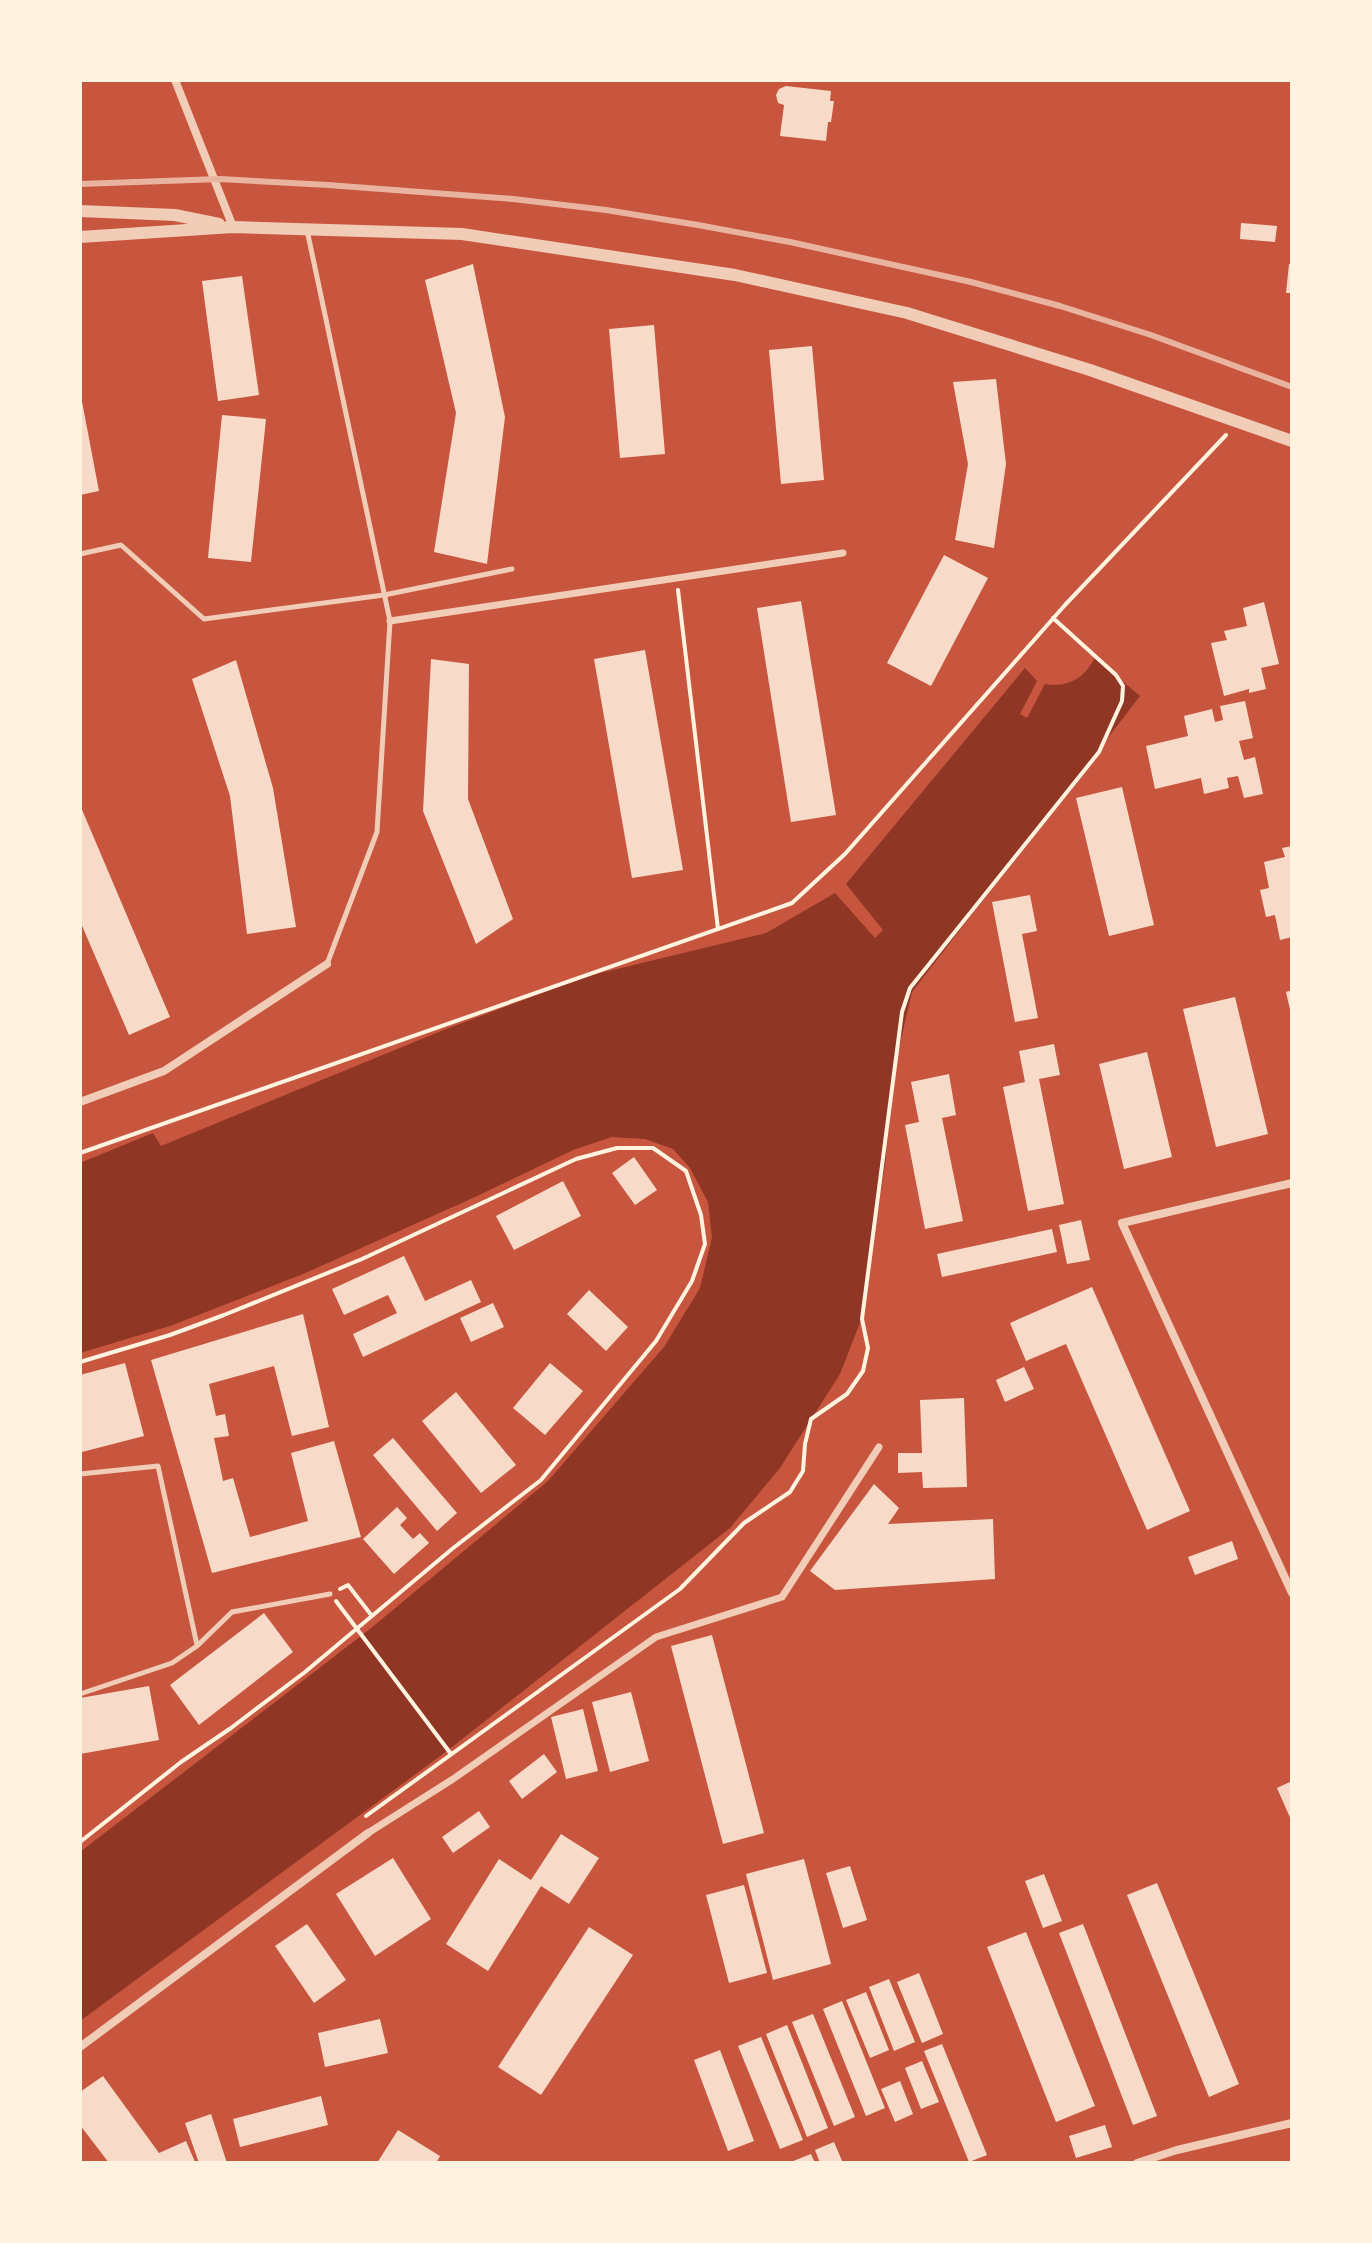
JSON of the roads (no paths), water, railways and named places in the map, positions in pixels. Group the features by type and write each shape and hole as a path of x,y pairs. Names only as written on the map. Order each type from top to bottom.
{"street":[{"path":"175,80 233,227"},
{"path":"80,211 175,215 233,227"},
{"path":"80,237 233,227 462,234 735,275 907,313 1090,370 1292,441"},
{"path":"390,621 843,553"},
{"path":"80,1102 164,1071 327,964"},
{"path":"1292,1183 1122,1223 1292,1593"},
{"path":"80,2047 368,1833 453,1779 656,1637 782,1597 879,1447"},
{"path":"1137,2163 1177,2150 1292,2123"}],"lane":[{"path":"307,229 390,621 377,832 327,964"},
{"path":"80,554 121,545 204,619 384,595 512,569"},
{"path":"80,1474 158,1466 197,1646"},
{"path":"80,1694 172,1663 197,1646 232,1612 330,1594"}],"railway":[{"path":"80,184 220,179 328,185 513,199 698,225 971,282 1060,306 1151,335 1292,387"}]}
